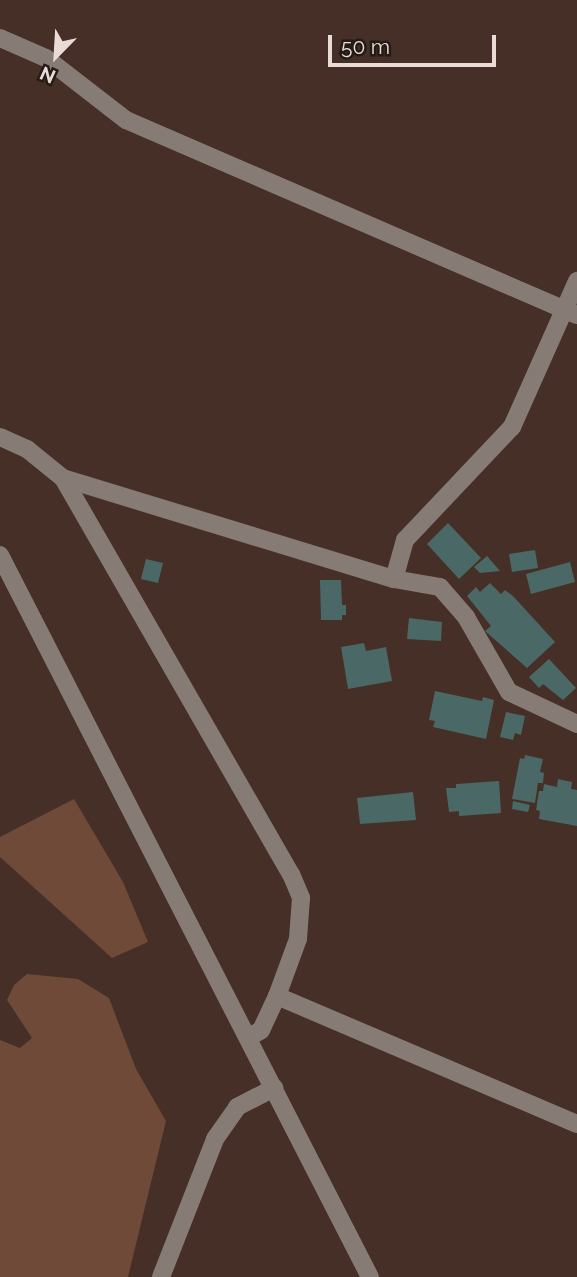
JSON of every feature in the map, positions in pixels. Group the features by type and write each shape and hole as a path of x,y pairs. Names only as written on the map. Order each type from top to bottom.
{"street":[{"path":"0,38 46,58 125,120 571,312"},
{"path":"394,579 405,540 512,427 571,312 577,281"},
{"path":"0,437 27,449 62,478 291,874 300,898 298,939 261,1030 248,1038"},
{"path":"62,478 394,579 440,587 466,617 509,692 577,724"},
{"path":"0,555 370,1277"},
{"path":"277,996 577,1124"},
{"path":"161,1277 215,1139 237,1107 274,1088"}],"shaded area":[{"path":"74,799 123,882 148,942 112,958 0,857 0,837"},
{"path":"27,974 78,979 109,998 136,1069 166,1121 128,1277 0,1277 0,1040 20,1048 32,1038 7,1000 14,985"}],"building":[{"path":"448,523 481,558 459,579 427,544"},
{"path":"535,550 538,568 512,572 509,554"},
{"path":"487,556 500,571 480,573 474,567"},
{"path":"146,559 163,563 158,583 141,579"},
{"path":"570,562 575,582 531,594 526,574"},
{"path":"320,580 341,580 342,605 346,605 346,615 342,615 342,620 321,620"},
{"path":"490,583 501,594 505,590 513,596 555,642 527,668 485,631 491,626 467,596 476,587 480,592"},
{"path":"409,618 442,622 441,641 407,639"},
{"path":"364,643 366,651 386,647 392,681 348,689 341,647"},
{"path":"549,659 576,688 563,700 543,684 539,688 529,677"},
{"path":"435,691 482,701 483,697 494,700 486,739 433,727 435,721 429,720"},
{"path":"506,712 525,716 521,735 515,733 513,740 500,737"},
{"path":"525,755 543,759 540,772 544,773 543,783 538,783 535,803 512,799 520,758 524,759"},
{"path":"558,779 572,782 571,789 577,790 577,826 539,819 540,811 536,810 539,791 543,791 544,784 557,787"},
{"path":"499,781 501,813 459,816 459,811 449,812 446,788 456,788 456,784"},
{"path":"413,792 416,820 360,824 357,798"},
{"path":"513,801 530,805 528,812 512,809"}]}
